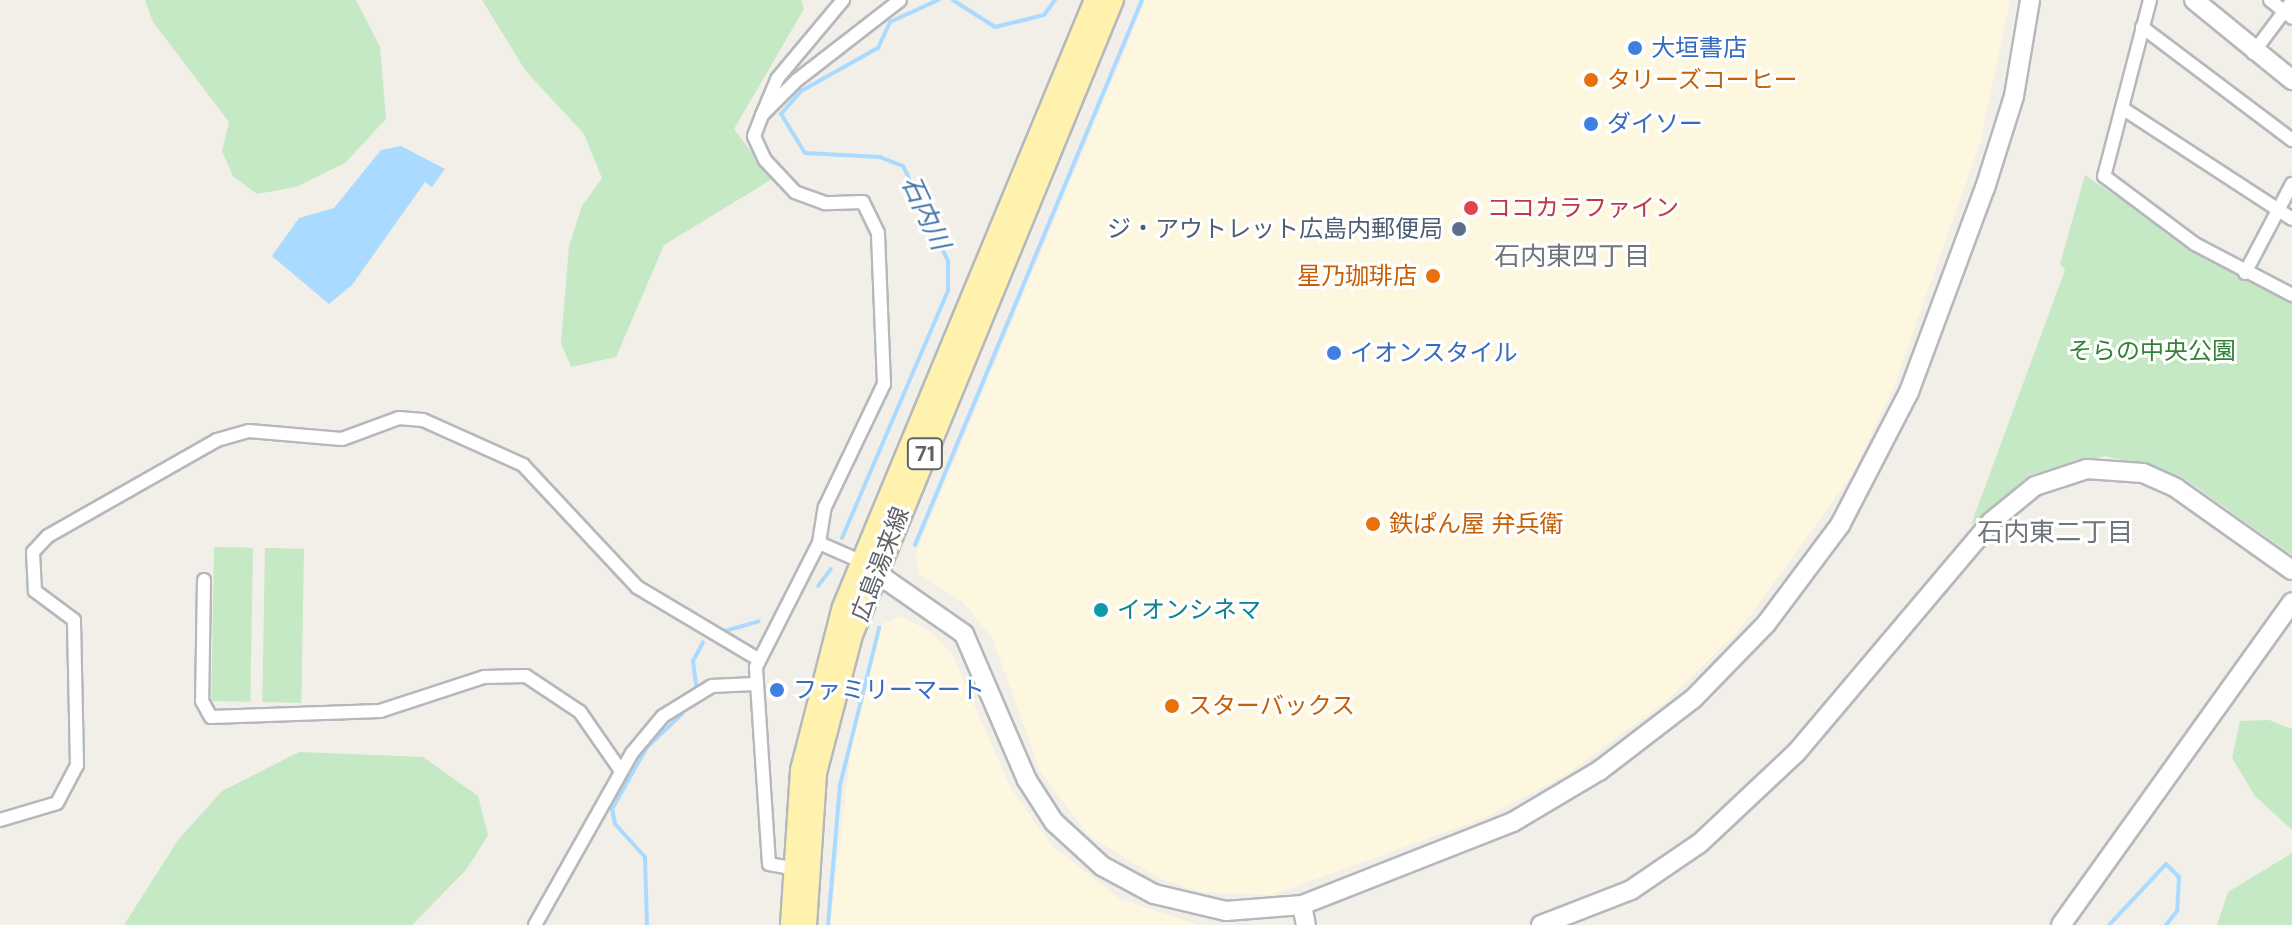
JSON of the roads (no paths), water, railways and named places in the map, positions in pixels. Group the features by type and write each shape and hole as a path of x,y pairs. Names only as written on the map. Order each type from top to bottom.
{"main road":[{"name":"広島湯来線","path":"791,925 791,868 811,714 972,291 1095,0"},
{"name":"広島湯来線","path":"806,925 816,773 866,566 1113,0"}],"street":[{"path":"791,868 769,864 754,684 758,659 819,543 825,507 884,384 876,220 863,202 808,199 779,177 757,149 762,115 777,79 843,0"},
{"path":"762,115 900,0"},
{"path":"819,543 866,566 948,618 971,644 1027,780 1090,858 1139,888 1201,907 1252,912 1302,905 1469,842 1574,788 1693,699 1782,605 1853,504 1909,392 2006,127 2030,0"},
{"path":"2150,0 2104,176 2245,273 2292,295"},
{"path":"2194,0 2253,53 2292,80"},
{"path":"2253,53 2289,10 2270,0"},
{"path":"2142,27 2292,140"},
{"path":"2122,108 2278,213 2292,219"},
{"path":"2245,273 2292,184"},
{"path":"0,820 57,803 77,765 74,620 35,591 33,552 48,536 217,440 249,431 342,439 399,418 437,426 523,465 637,587 758,659"},
{"path":"1541,925 1631,890 1700,843 1822,725 2005,507 2043,482 2107,468 2160,479 2292,570"},
{"path":"204,580 202,701 211,717 380,711 484,677 526,676 580,712 621,771"},
{"path":"2061,925 2292,602"},
{"path":"535,925 621,771 682,703 719,684 754,684"},
{"path":"1302,905 1306,925"}],"water":[{"path":"401,146 445,169 432,187 425,182 352,285 329,304 272,256 299,218 334,208 381,150"}],"waterway":[{"name":"石内川","path":"842,538 948,291 948,261 903,166 880,157 805,153 781,114 801,91 878,48 890,22 938,0"},
{"name":"石内川","path":"953,0 995,27 1044,15 1055,0"},
{"path":"915,545 1142,0"},
{"name":"石内川","path":"818,586 831,569"},
{"name":"石内川","path":"725,631 759,621"},
{"path":"828,925 840,785 879,628"},
{"name":"石内川","path":"696,685 693,661 703,642"},
{"name":"石内川","path":"647,925 645,857 615,824 612,809 647,747 682,714"},
{"path":"2109,925 2166,864 2179,877 2177,911 2166,925"}],"place":[{"name":"大垣書店","path":"1635,48"},
{"name":"タリーズコーヒー","path":"1591,80"},
{"name":"ダイソー","path":"1591,124"},
{"name":"ココカラファイン","path":"1471,208"},
{"name":"ジ・アウトレット広島内郵便局","path":"1459,229"},
{"name":"星乃珈琲店","path":"1433,276"},
{"name":"イオンスタイル","path":"1334,353"},
{"name":"鉄ぱん屋 弁兵衛","path":"1373,524"},
{"name":"イオンシネマ","path":"1101,610"},
{"name":"ファミリーマート","path":"777,690"},
{"name":"スターバックス","path":"1172,706"}],"district":[{"name":"石内東四丁目","path":"1572,257"},
{"name":"石内東二丁目","path":"2055,533"}],"park label":[{"name":"そらの中央公園","path":"2152,351"}]}
